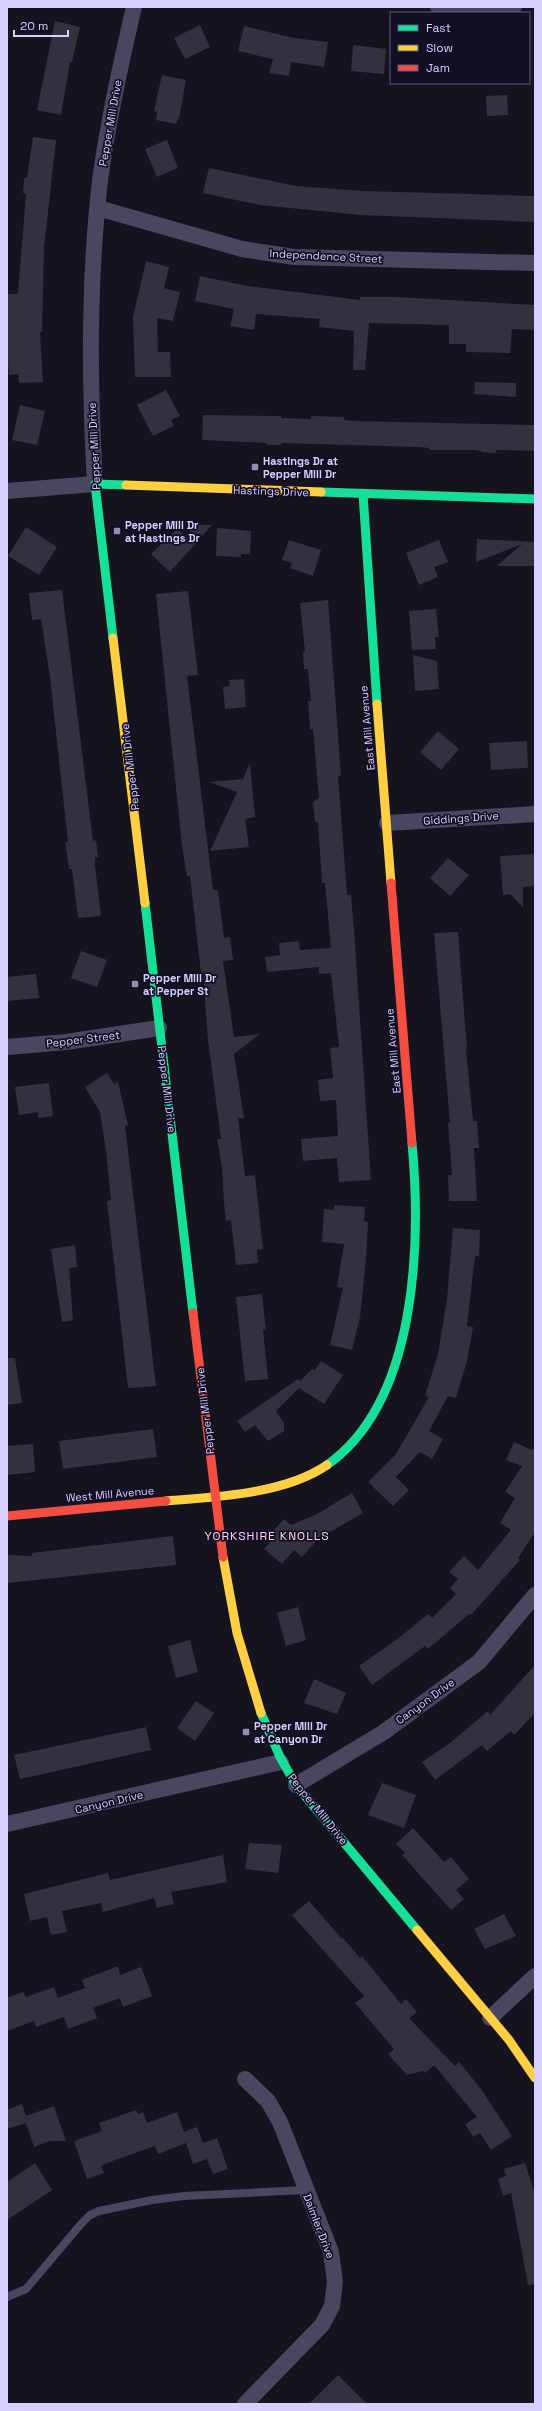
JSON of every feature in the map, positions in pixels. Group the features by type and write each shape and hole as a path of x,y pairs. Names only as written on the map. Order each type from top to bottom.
{"street":[{"name":"Pepper Mill Drive","path":"134,7 112,110 98,208 90,374 95,484 137,823 159,1028 225,1577 233,1618 253,1686 281,1762 296,1785 490,2018 535,2078"},
{"path":"438,7 514,7"},
{"name":"Independence Street","path":"98,208 256,252 294,257 535,263"},
{"name":"Hastings Drive","path":"7,491 95,484 535,499"},
{"name":"East Mill Avenue","path":"215,1496 289,1483 319,1471 332,1462 350,1444 380,1404 395,1370 401,1346 411,1286 415,1205 414,1162 362,494"},
{"name":"Giddings Drive","path":"387,823 535,814"},
{"name":"Pepper Street","path":"7,1047 66,1042 159,1028"},
{"name":"West Mill Avenue","path":"7,1516 215,1496"},
{"name":"Canyon Drive","path":"296,1785 384,1732 479,1662 535,1595"},
{"name":"Canyon Drive","path":"7,1824 281,1762"},
{"path":"490,2018 535,1976"},
{"name":"Daimler Drive","path":"245,2404 322,2325 332,2306 335,2273 331,2252 274,2111 268,2101 246,2079"}],"lane":[{"path":"7,2297 26,2289 86,2220 99,2211 152,2200 184,2196 305,2190"}],"building":[{"path":"55,21 80,27 72,62 70,62 61,115 37,110"},
{"path":"200,25 210,47 185,59 174,38"},
{"path":"244,26 294,38 328,42 324,67 291,62 289,76 269,73 273,59 238,51"},
{"path":"353,45 386,49 384,74 351,71"},
{"path":"162,75 186,80 180,114 176,124 156,120 157,112 154,111"},
{"path":"507,95 508,115 487,116 486,96"},
{"path":"33,137 56,140 44,248 42,332 40,332 43,382 19,383 18,374 9,375 7,350 7,294 18,294 26,194 23,193 24,178 27,178"},
{"path":"167,140 178,168 157,177 145,149"},
{"path":"209,168 296,186 364,191 535,196 535,222 361,215 260,205 203,193"},
{"path":"146,261 169,267 164,288 180,292 173,321 157,318 158,352 170,352 171,377 135,377 133,317"},
{"path":"200,276 248,286 360,300 360,297 396,297 535,305 535,330 512,329 510,353 466,352 466,344 449,344 449,325 369,323 365,370 353,370 354,331 319,327 320,319 256,314 254,330 230,326 234,309 195,301"},
{"path":"475,382 516,383 516,397 474,394"},
{"path":"166,390 180,416 171,420 174,426 153,436 137,405"},
{"path":"20,405 45,411 37,445 12,440"},
{"path":"203,415 281,416 281,418 311,419 311,416 344,417 344,420 355,421 535,425 535,451 496,450 496,453 473,450 429,450 429,448 419,447 281,443 281,445 267,445 267,443 202,440"},
{"path":"190,525 212,525 170,572 151,554 177,529 190,541"},
{"path":"26,527 57,547 39,575 8,556"},
{"path":"217,528 251,531 250,554 241,554 241,557 216,556"},
{"path":"477,539 535,542 535,566 497,566 522,544 476,562"},
{"path":"289,540 321,550 313,576 290,568 292,563 282,560"},
{"path":"439,540 448,562 434,567 438,577 419,585 406,553"},
{"path":"62,590 93,841 96,840 98,857 95,857 95,866 101,916 78,918 72,869 69,869 65,842 68,842 50,677 41,619 32,620 29,593"},
{"path":"188,591 198,675 187,676 213,890 218,890 224,938 230,937 233,960 223,961 234,1037 260,1034 234,1054 244,1118 238,1118 245,1176 255,1175 263,1249 257,1250 258,1263 236,1265 231,1220 226,1221 222,1167 217,1139 221,1139 208,1040 203,973 201,973 190,876 187,876 182,846 156,594"},
{"path":"328,600 341,776 338,776 347,895 351,895 354,930 371,1180 339,1182 337,1158 303,1161 301,1139 338,1136 336,1100 320,1101 318,1080 333,1078 330,1048 339,1047 331,973 319,974 319,967 267,972 265,957 280,955 279,943 299,941 300,950 331,948 325,883 322,883 318,822 315,822 313,802 319,798 313,729 310,729 308,701 311,701 308,669 304,669 303,652 305,652 300,603"},
{"path":"436,609 439,637 435,637 436,649 412,650 409,611"},
{"path":"413,655 437,661 439,689 415,691"},
{"path":"244,679 246,707 225,709 223,687 230,686 229,680"},
{"path":"438,731 459,749 441,770 420,752"},
{"path":"527,741 528,768 491,770 489,743"},
{"path":"250,763 255,817 245,819 249,847 210,851 237,792 209,782 243,779"},
{"path":"534,854 535,886 523,887 523,907 510,894 503,895 500,856"},
{"path":"448,858 469,875 450,896 430,878"},
{"path":"458,932 466,1050 473,1121 477,1121 479,1148 474,1148 477,1201 449,1201 448,1175 452,1175 448,1123 450,1123 434,933"},
{"path":"81,951 107,960 97,987 71,978"},
{"path":"36,974 39,998 7,1001 7,977"},
{"path":"107,1073 114,1084 118,1082 128,1125 125,1126 156,1386 128,1388 107,1201 111,1200 106,1151 100,1112 85,1087"},
{"path":"49,1083 53,1116 38,1118 38,1112 19,1115 15,1087"},
{"path":"334,1205 365,1207 364,1221 368,1222 360,1317 352,1350 330,1345 343,1288 337,1287 344,1244 322,1242 324,1209 334,1210"},
{"path":"453,1228 480,1230 479,1256 475,1256 467,1326 473,1327 467,1361 456,1398 448,1396 429,1431 443,1439 432,1459 420,1452 396,1477 409,1490 393,1506 368,1482 396,1454 429,1397 425,1396 438,1354 447,1299"},
{"path":"75,1245 77,1267 69,1268 73,1320 62,1322 51,1249"},
{"path":"262,1294 266,1330 263,1329 268,1379 245,1381 236,1297"},
{"path":"7,1358 15,1358 22,1403 7,1405"},
{"path":"321,1361 343,1375 324,1404 299,1388 276,1411 284,1423 284,1431 268,1441 255,1425 245,1432 237,1421 298,1379 300,1381 312,1369 315,1370"},
{"path":"153,1429 157,1457 63,1469 59,1441"},
{"path":"514,1442 532,1450 535,1447 535,1532 518,1558 520,1560 471,1615 469,1614 428,1649 425,1646 372,1685 359,1666 400,1637 428,1614 432,1618 456,1594 450,1588 458,1579 449,1572 464,1556 478,1570 511,1530 500,1523 515,1498 505,1492 522,1466 506,1460"},
{"path":"33,1444 35,1472 7,1475 7,1446"},
{"path":"352,1493 363,1513 318,1539 302,1557 294,1550 282,1564 264,1549 273,1539 269,1535 284,1519 291,1525 317,1514"},
{"path":"173,1536 176,1565 7,1583 7,1555 32,1556 32,1553"},
{"path":"298,1607 306,1640 286,1646 277,1613"},
{"path":"190,1640 198,1672 176,1678 168,1646"},
{"path":"535,1665 535,1713 514,1735 511,1731 487,1751 482,1745 435,1780 422,1762 450,1743 488,1711 490,1715"},
{"path":"314,1679 346,1693 337,1714 304,1703"},
{"path":"196,1701 214,1713 195,1741 177,1728"},
{"path":"146,1727 151,1750 20,1779 14,1755"},
{"path":"382,1783 416,1795 404,1828 368,1815"},
{"path":"413,1828 444,1862 451,1857 469,1879 456,1890 464,1899 451,1910 402,1855 405,1853 396,1844"},
{"path":"249,1843 282,1845 278,1873 245,1869"},
{"path":"223,1855 227,1882 171,1892 174,1904 157,1908 154,1898 103,1912 101,1903 62,1911 67,1932 51,1935 47,1917 30,1921 24,1894 108,1873 110,1880"},
{"path":"309,1901 360,1958 362,1956 401,2004 406,1999 417,2012 409,2018 455,2066 459,2062 481,2089 512,2136 491,2150 480,2133 473,2137 465,2124 477,2117 434,2065 425,2073 423,2071 407,2075 388,2054 394,2049 355,2003 364,1996 292,1915"},
{"path":"504,1914 516,1936 485,1949 474,1929"},
{"path":"118,1966 120,1975 141,1967 152,1996 123,2007 120,1998 93,2008 97,2018 68,2029 64,2017 36,2027 34,2021 7,2031 7,1998 23,1992 26,1997 54,1987 58,1998 85,1988 82,1980"},
{"path":"22,2104 26,2116 54,2106 66,2141 50,2141 34,2147 26,2123 7,2129 7,2110"},
{"path":"136,2110 138,2114 143,2112 147,2123 177,2112 184,2132 197,2127 203,2143 217,2138 228,2169 213,2174 207,2159 193,2164 186,2143 158,2154 155,2146 115,2160 101,2166 104,2173 87,2179 74,2141 102,2131 99,2123"},
{"path":"35,2163 52,2190 7,2220 7,2182"},
{"path":"525,2163 535,2194 535,2284 528,2285 511,2193 503,2196 498,2179 506,2176 504,2169"},
{"path":"338,2375 367,2404 309,2404"}],"traffic: fast":[{"path":"113,638 95,484 126,485"},
{"path":"321,492 535,499"},
{"path":"363,494 377,704"},
{"path":"145,903 193,1313"},
{"path":"327,1465 357,1437 380,1402 396,1361 407,1317 413,1272 415,1183 412,1143"},
{"path":"261,1713 280,1757 296,1785 417,1930"}],"traffic: slow":[{"path":"126,485 321,492"},
{"path":"113,638 145,903"},
{"path":"377,704 391,883"},
{"path":"166,1501 206,1498 271,1488 310,1475 327,1465"},
{"path":"223,1557 237,1633 261,1713"},
{"path":"417,1930 509,2040 535,2078"}],"traffic: jam":[{"path":"391,883 412,1143"},
{"path":"193,1313 223,1557"},
{"path":"7,1516 166,1501"}],"place":[{"name":"Hastings Dr at Pepper Mill Dr","path":"255,467"},
{"name":"Pepper Mill Dr at Hastings Dr","path":"117,531"},
{"name":"Pepper Mill Dr at Pepper St","path":"135,984"},
{"name":"Pepper Mill Dr at Canyon Dr","path":"246,1732"}],"district":[{"name":"YORKSHIRE KNOLLS","path":"267,1536"}]}
